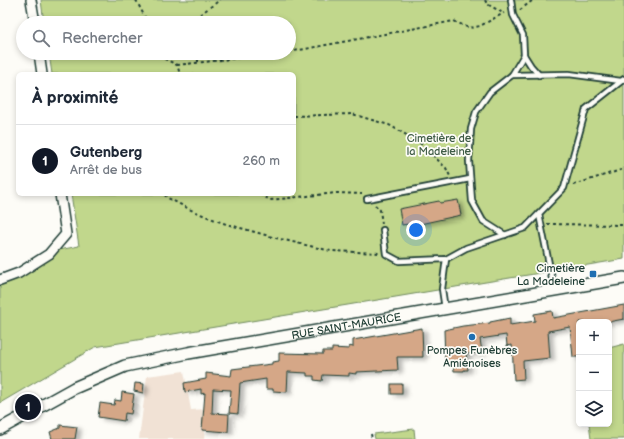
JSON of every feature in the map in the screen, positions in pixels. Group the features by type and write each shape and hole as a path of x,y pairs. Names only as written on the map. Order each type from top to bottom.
{"street":[{"path":"31,0 34,16"},
{"path":"40,60 42,72"},
{"path":"0,280 19,273 49,254 66,234 60,196"},
{"name":"RUE SAINT-MAURICE","path":"0,429 74,388 125,366 188,353 624,278"}],"lane":[{"path":"511,0 513,15 523,35 524,55 539,75"},
{"path":"505,235 484,221 472,201 469,161 471,129 476,112 490,92 512,75 524,55"},
{"path":"512,75 569,74 622,80"},
{"path":"383,230 386,254 399,261 446,259 466,248 525,228 564,188 586,109 622,80"},
{"path":"368,199 470,179"},
{"path":"539,214 554,290"},
{"path":"445,309 442,289 446,259"}],"path":[{"path":"136,0 144,16"},
{"path":"210,0 212,5"},
{"path":"199,15 220,0"},
{"path":"296,51 454,21 469,28 480,26 504,13"},
{"path":"167,60 177,65 217,60"},
{"path":"177,65 179,72"},
{"path":"296,116 352,114 390,124 419,142 446,168 453,182"},
{"path":"564,188 624,169"},
{"path":"263,196 270,200 336,193 362,194 380,210 383,230"},
{"path":"166,196 193,211 223,223 269,236 331,251 386,254"},
{"path":"541,226 547,224 624,225"},
{"path":"372,434 372,439"}],"shaded area":[{"path":"184,371 191,410 207,409 204,439 139,439 147,376"}],"green space":[{"name":"Cimetière de la Madeleine","path":"41,0 624,0 624,259 95,347 0,403 0,284 14,279 59,250 79,246 71,196 296,196 296,72 52,72 50,60 296,60 296,16 43,16"},
{"path":"624,344 624,439 591,439 589,427 612,427 612,347"},
{"path":"414,429 415,439 375,439 374,434"}],"building":[{"path":"458,200 461,215 420,224 420,222 402,225 399,209 439,201 440,203"},
{"path":"624,305 624,319 612,321 612,319 576,319 576,357 573,357 570,327 548,331 550,358 523,361 524,379 514,380 512,345 507,346 506,335 480,339 482,352 466,354 468,370 454,371 453,361 445,362 444,330 490,323 510,318 510,325 535,321 534,314 552,311 553,318"},
{"path":"422,328 423,357 397,357 398,370 356,372 356,374 349,373 349,376 323,375 322,381 314,380 314,376 307,376 307,373 288,372 287,392 266,389 266,379 240,383 238,414 229,413 231,390 213,389 212,413 229,414 228,432 202,430 205,393 201,394 201,389 185,392 184,383 206,379 206,373 231,376 232,369 272,364 272,362 279,361 279,353 323,354 323,351 332,351 332,348 349,349 349,346 353,347 353,340"},
{"path":"135,383 144,384 143,393 134,391"},
{"path":"391,384 402,384 402,394 391,394"},
{"path":"122,392 134,394 131,414 125,413 124,421 98,417 100,403 114,405 115,400 121,401"},
{"path":"60,425 77,427 75,439 52,439 50,432 60,428"}],"place":[{"name":"Cimetière La Madeleine","path":"593,274"},
{"name":"Pompes Funèbres Amiénoises","path":"472,337"},
{"name":"Gutenberg","path":"28,407"}]}
